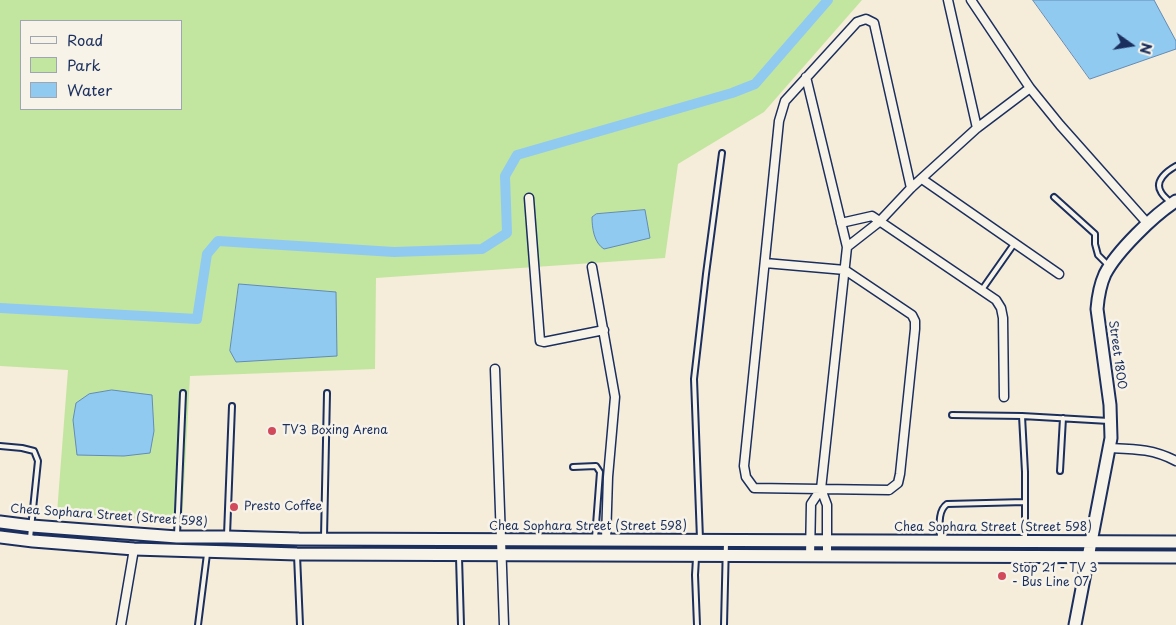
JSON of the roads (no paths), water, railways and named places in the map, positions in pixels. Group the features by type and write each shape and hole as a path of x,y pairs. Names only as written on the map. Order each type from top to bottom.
{"main road":[{"name":"Street 1800","path":"1075,625 1110,448 1111,421 1097,309 1099,293 1104,277 1115,258 1148,224 1174,203"},
{"name":"Chea Sophara Street (Street 598)","path":"0,522 177,537 827,542 1176,542"},
{"path":"0,537 134,549 298,554 810,557 1089,556 1176,558"},
{"path":"264,538 264,553"},
{"path":"665,541 665,556"}],"street":[{"path":"948,0 977,128"},
{"path":"971,0 1030,88 1060,125 1148,224"},
{"path":"764,263 845,270 912,315 915,321 900,474 898,483 889,490 754,488 746,477 744,466 764,263 779,121 785,101 857,22 866,19 874,23 911,188"},
{"path":"806,77 847,248 821,490 827,505 827,557"},
{"path":"847,248 879,222 911,188 977,128 1030,88"},
{"path":"922,179 1059,274"},
{"path":"529,198 540,341 544,342 604,330"},
{"path":"841,223 872,216 996,300 1001,308 1003,318 1004,397"},
{"path":"592,267 615,397 601,540"},
{"path":"495,369 504,625"},
{"path":"1110,448 1150,451 1176,461"},
{"path":"810,557 811,504 821,490"},
{"path":"121,625 134,549"}],"lane":[{"path":"700,541 694,379 722,153"},
{"path":"1174,203 1160,191 1160,182 1166,172 1176,166"},
{"path":"1054,197 1095,234 1098,256 1110,266"},
{"path":"981,291 1014,244"},
{"path":"177,537 183,393"},
{"path":"324,539 327,393"},
{"path":"227,537 232,406"},
{"path":"952,415 1022,416 1111,421"},
{"path":"1022,416 1025,472 1025,541"},
{"path":"1060,471 1063,418"},
{"path":"0,446 34,451 38,461 30,541"},
{"path":"573,467 596,466 600,472 601,540"},
{"path":"940,541 941,514 944,506 947,504 1025,502"},
{"path":"724,625 726,541"},
{"path":"198,625 208,551"},
{"path":"298,554 300,625"},
{"path":"459,555 461,625"},
{"path":"696,556 697,625"}],"water":[{"path":"1033,0 1154,0 1176,41 1176,49 1090,79"},
{"path":"645,210 650,238 604,249 598,243 594,235 592,221 592,217 596,214"},
{"path":"239,284 336,292 337,356 236,362 230,351"},
{"path":"112,390 152,395 154,431 150,453 124,456 77,455 73,420 76,403 89,394"}],"waterway":[{"path":"0,308 197,319 207,254 218,241 394,252 482,249 507,233 505,176 517,155 732,93 755,84 828,0"}],"place":[{"name":"TV3 Boxing Arena","path":"272,431"},
{"name":"Presto Coffee","path":"234,507"},
{"name":"Stop 21 - TV 3 - Bus Line 07","path":"1002,576"}]}
